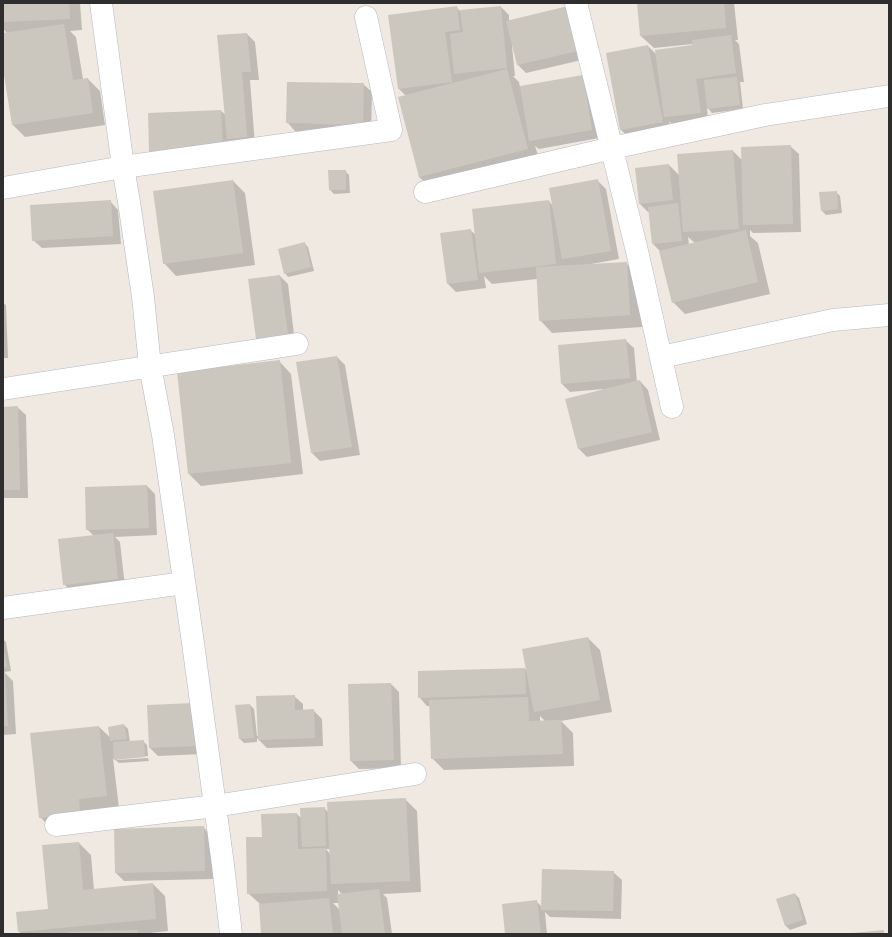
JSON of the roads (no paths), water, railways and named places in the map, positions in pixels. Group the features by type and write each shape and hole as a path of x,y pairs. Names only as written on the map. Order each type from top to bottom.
{"street":[{"path":"101,3 122,167 129,202 143,297 150,366 163,435 184,583 231,934"},
{"path":"576,3 637,251 672,407"},
{"path":"3,188 122,167 391,130 366,17"},
{"path":"425,192 612,148 765,115 889,96"},
{"path":"661,357 833,320 889,315"},
{"path":"3,389 297,344"},
{"path":"3,608 184,583"},
{"path":"56,825 215,806 415,774"}]}
